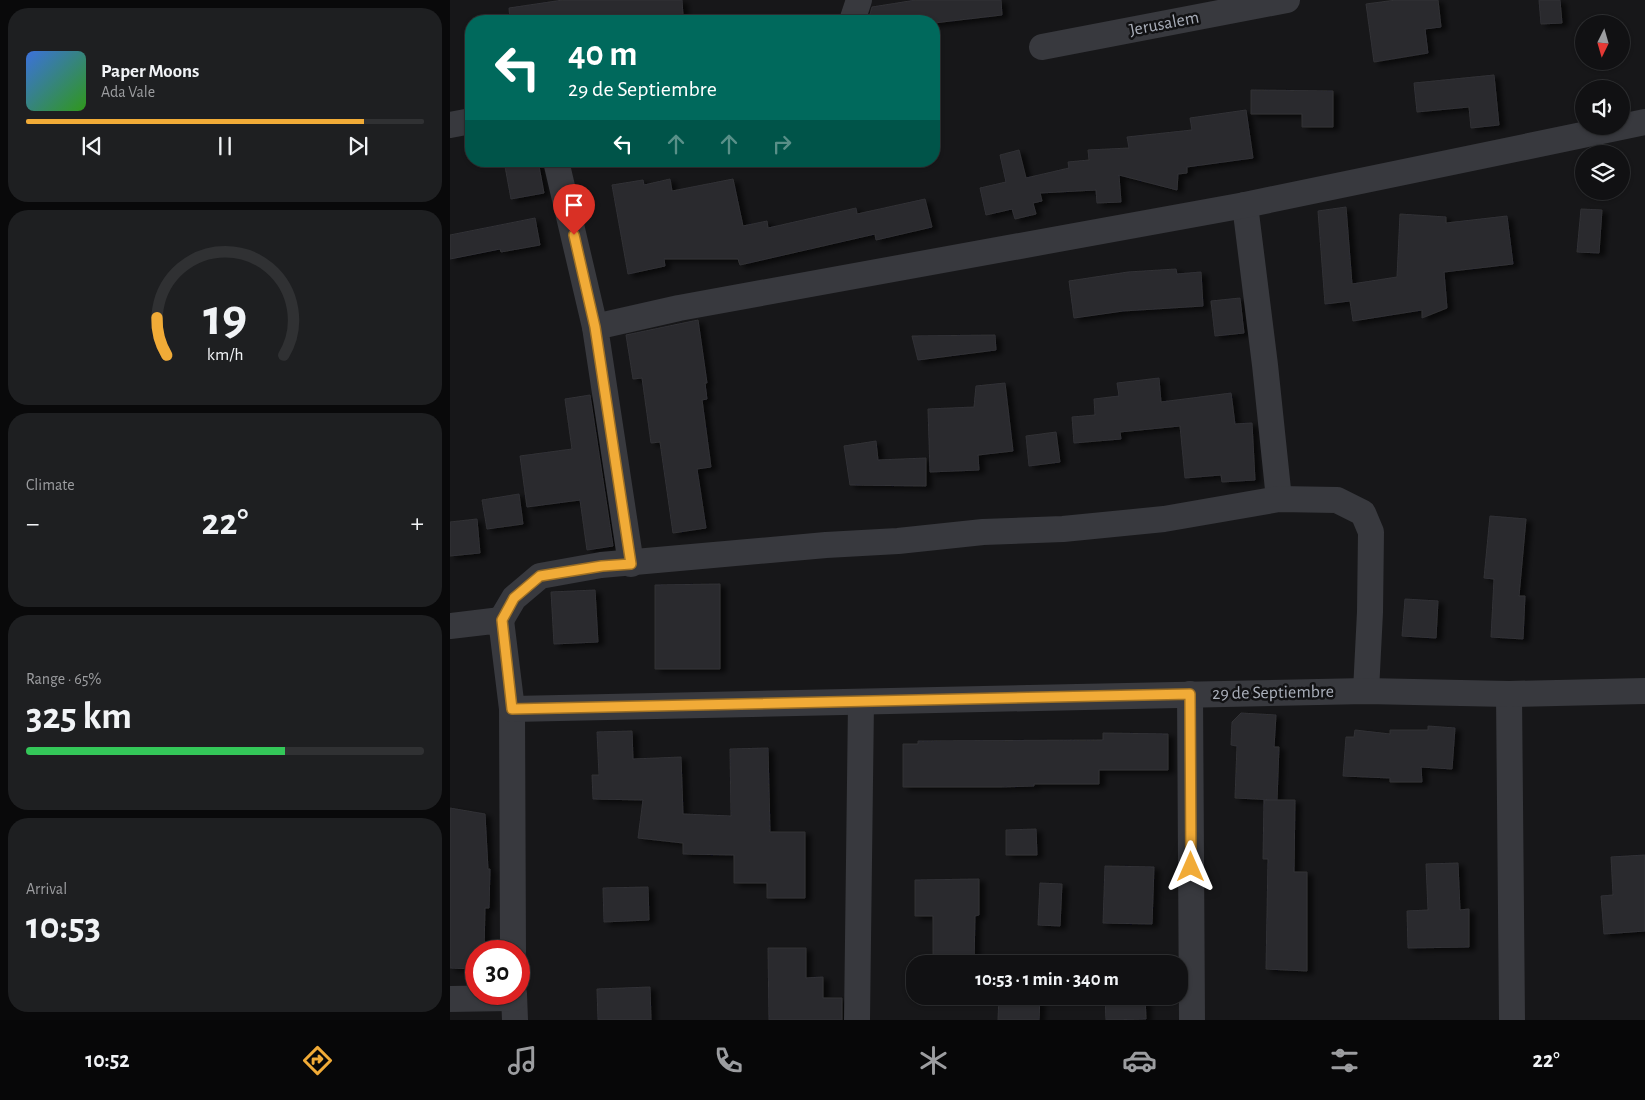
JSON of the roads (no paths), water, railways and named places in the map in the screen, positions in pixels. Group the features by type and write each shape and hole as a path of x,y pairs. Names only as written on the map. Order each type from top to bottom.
{"street":[{"path":"854,15 859,0"},
{"name":"Jerusalem","path":"1042,47 1287,0"},
{"path":"450,125 465,122"},
{"path":"595,327 689,306 1245,205 1645,122"},
{"path":"557,167 595,327 631,564"},
{"path":"1245,205 1279,499"},
{"path":"513,940 512,709 502,620 514,598 540,576 602,566 826,545 898,541 983,532 1063,529 1164,519 1279,499 1337,500 1363,513 1371,532 1370,612 1366,691"},
{"path":"450,626 502,620"},
{"name":"29 de Septiembre","path":"512,709 1366,691 1509,694 1645,691"},
{"path":"1190,694 1192,1020"},
{"path":"1509,694 1512,1020"},
{"path":"857,1020 861,702"},
{"path":"450,999 465,1000"}]}
